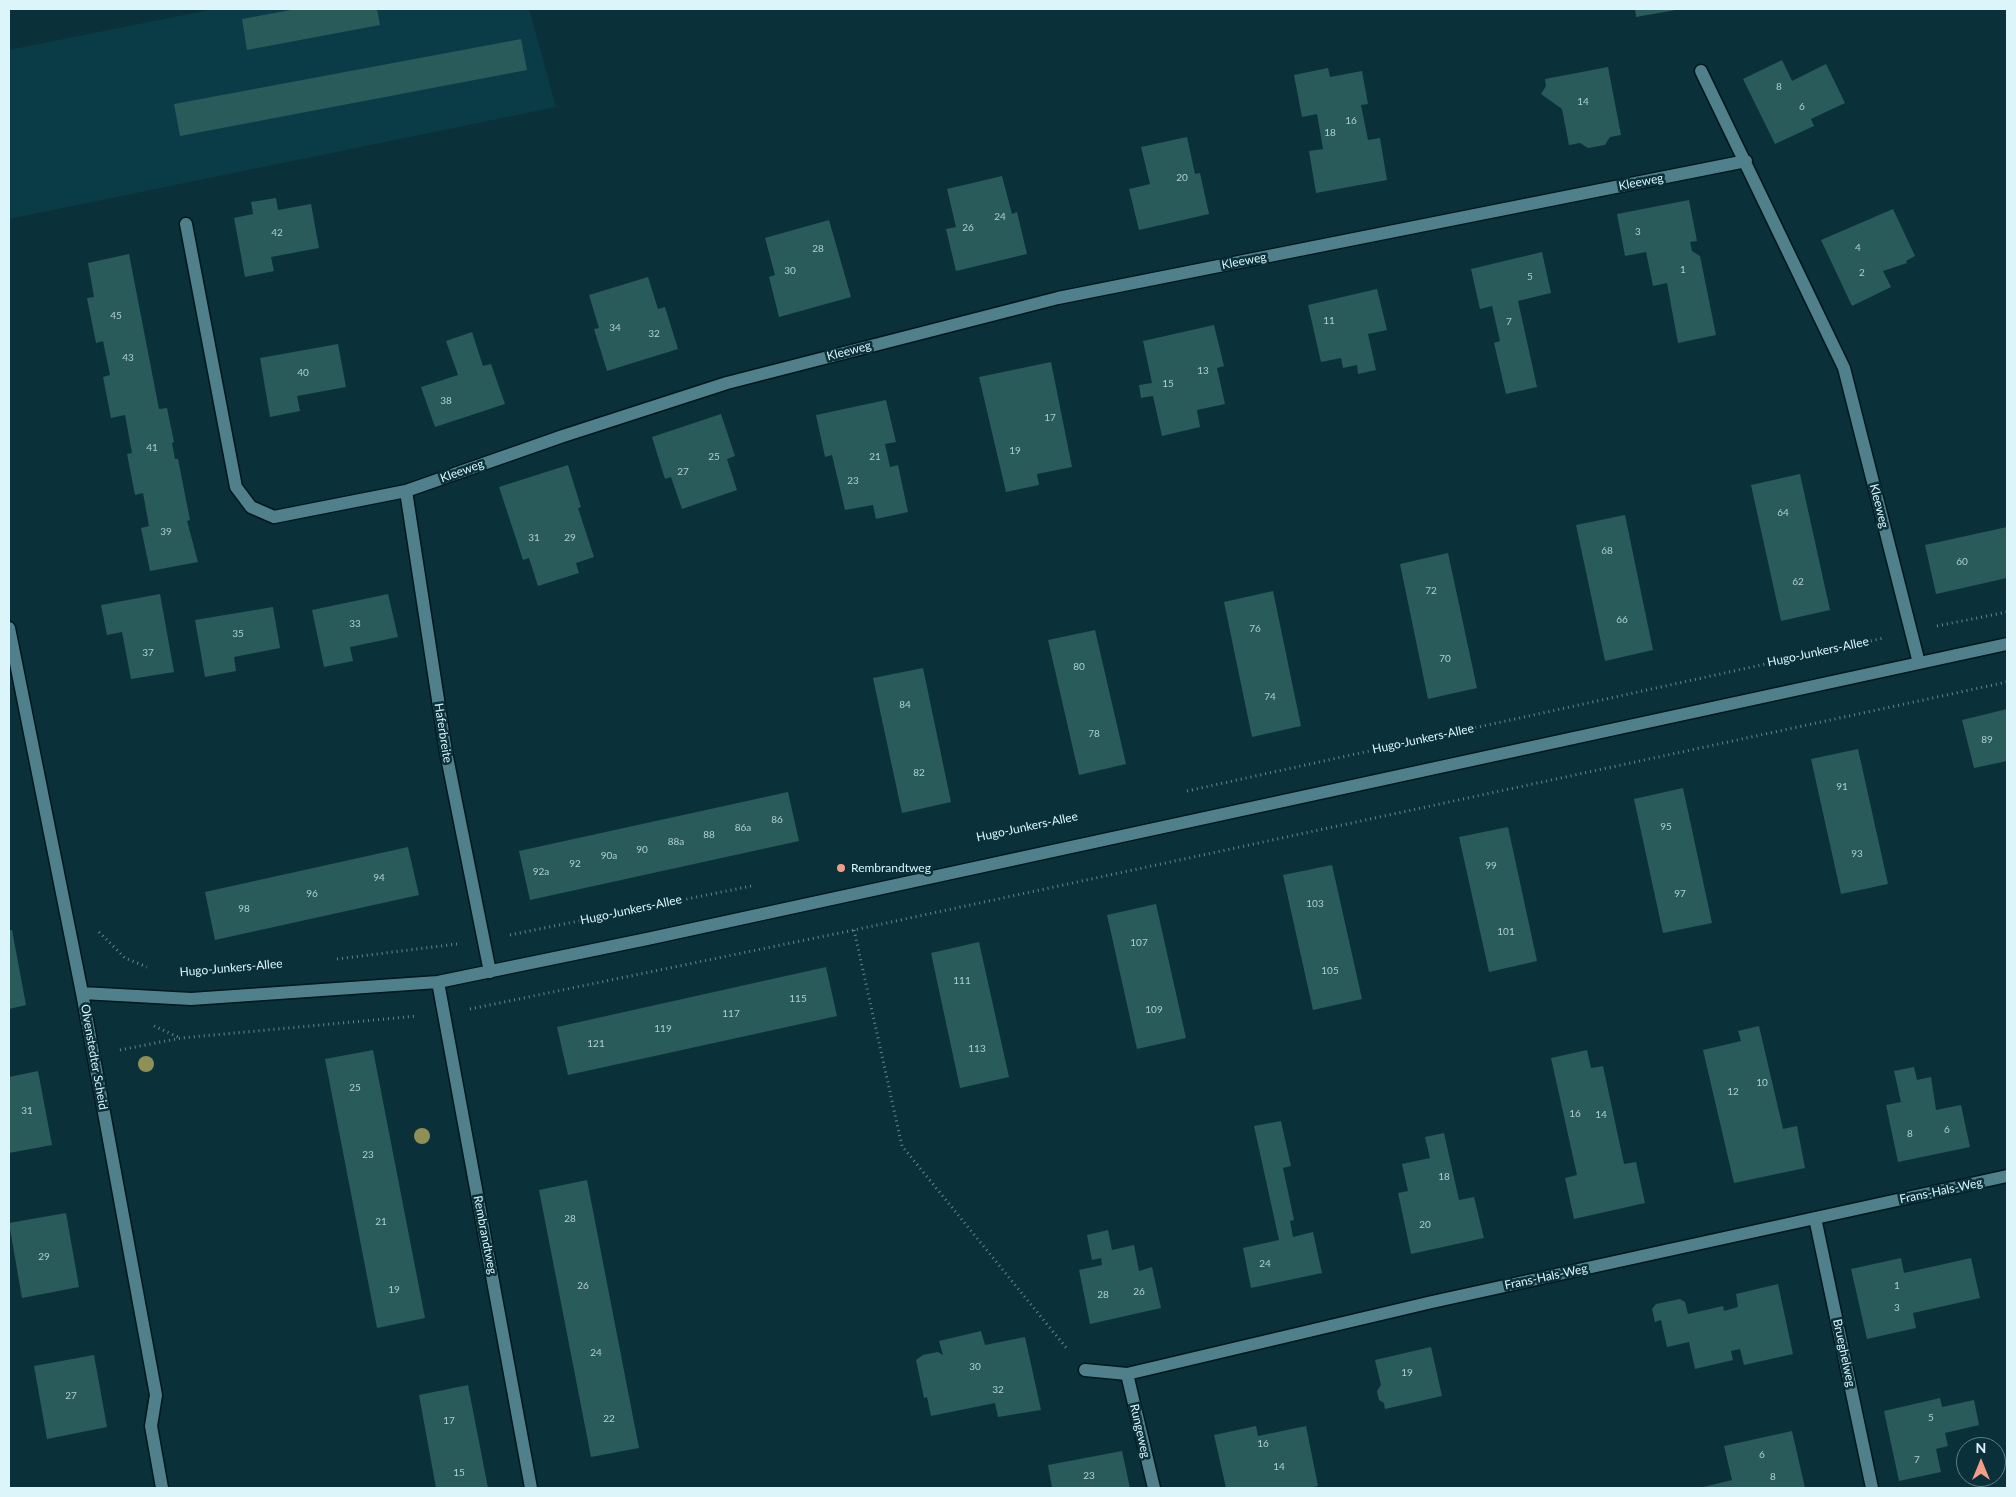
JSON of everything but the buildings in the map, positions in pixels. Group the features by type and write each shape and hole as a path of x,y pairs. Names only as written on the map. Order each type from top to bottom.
{"street":[{"name":"Kleeweg","path":"1701,71 1746,161 1844,368 1919,663"},
{"name":"Kleeweg","path":"186,224 236,487 250,507 274,517 406,492 563,436 727,383 1049,300 1746,161"},
{"name":"Haferbreite","path":"406,492 446,752 490,972"},
{"name":"Olvenstedter Scheid","path":"9,628 82,993 156,1395 151,1426 162,1488"},
{"name":"Hugo-Junkers-Allee","path":"82,993 191,999 438,982 2007,644"},
{"name":"Rembrandtweg","path":"438,982 532,1488"},
{"name":"Frans-Hals-Weg","path":"1085,1370 1126,1374 1432,1302 2007,1176"},
{"name":"Brueghelweg","path":"1816,1218 1872,1488"},
{"name":"Rungeweg","path":"1126,1374 1154,1488"}],"path":[{"name":"Hugo-Junkers-Allee","path":"1182,792 2007,612"},
{"path":"93,1055 181,1038 444,1014 854,930 2007,682"},
{"name":"Hugo-Junkers-Allee","path":"334,959 380,955 484,940 754,885"},
{"path":"854,930 902,1146 1085,1370"},
{"path":"71,937 98,932 125,958 155,970"}],"shaded area":[{"path":"214,9 529,9 556,107 9,219 9,50"}],"place":[{"name":"Rembrandtweg","path":"841,868"}]}
